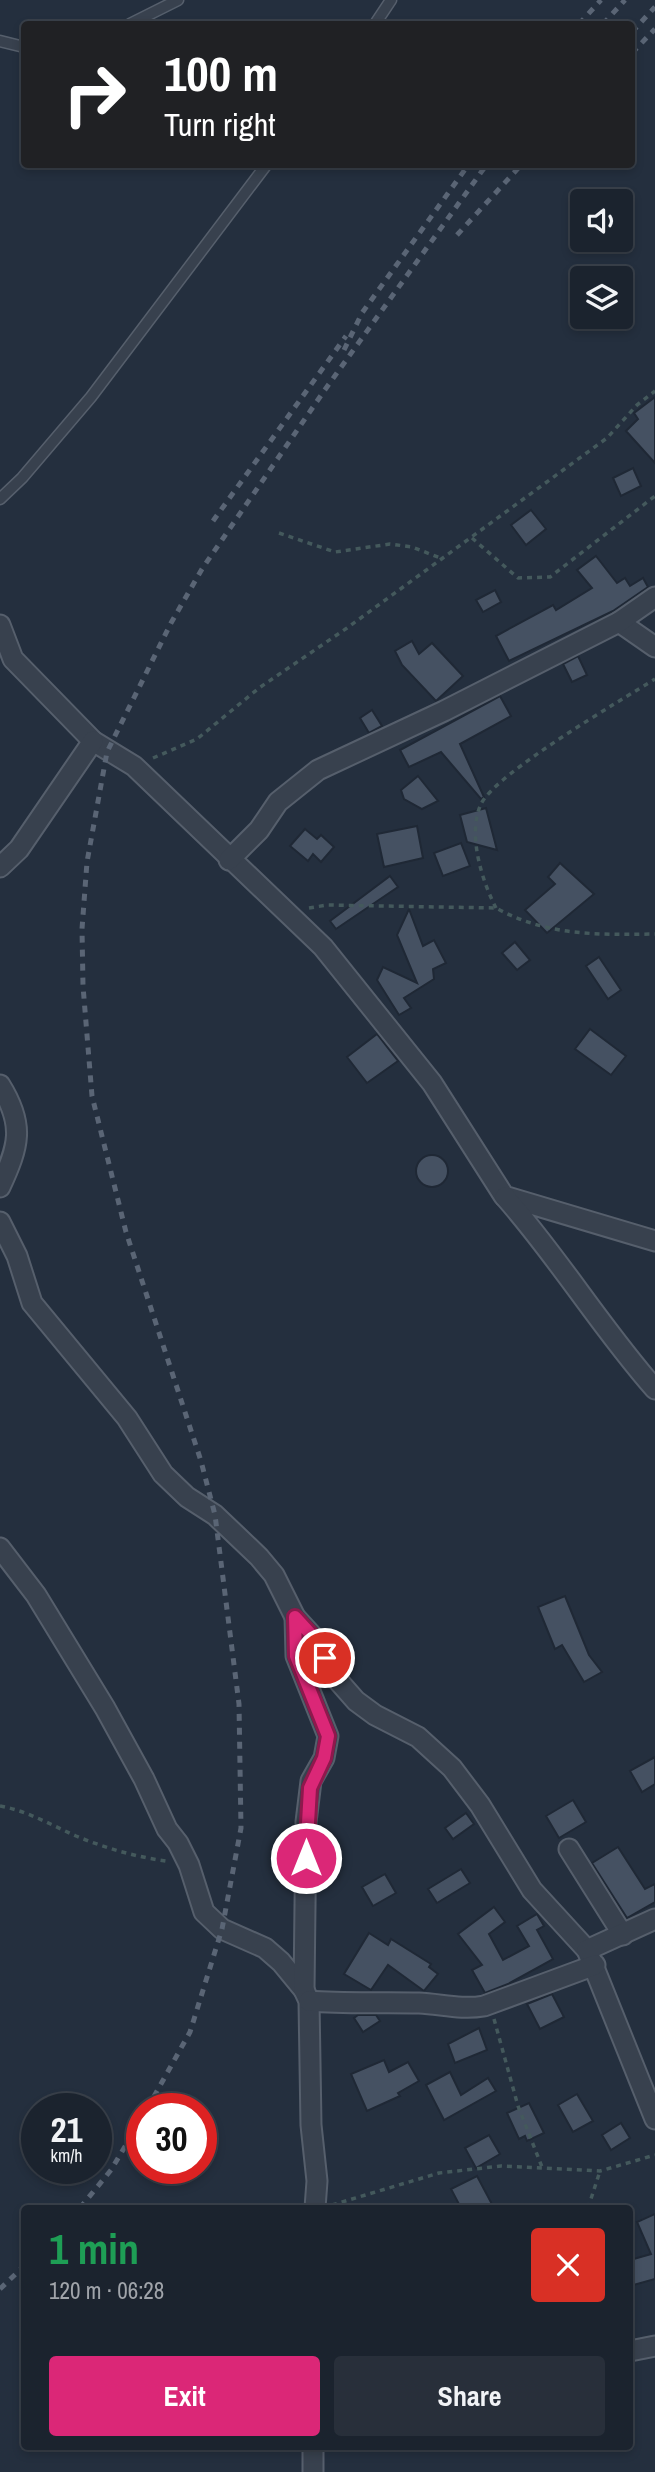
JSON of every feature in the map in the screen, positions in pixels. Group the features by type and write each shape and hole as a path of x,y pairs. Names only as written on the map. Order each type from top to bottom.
{"street":[{"path":"229,860 260,830 278,803 318,770 619,622 655,597"},
{"path":"619,622 655,647"},
{"path":"0,625 7,666 93,741 134,766 229,860 323,947 432,1083 504,1196 546,1243 617,1346 655,1389"},
{"path":"0,867 19,849 93,741"},
{"path":"0,1085 18,1123 16,1148 0,1186"},
{"path":"504,1196 655,1241"},
{"path":"0,1222 17,1255 33,1303 127,1418 163,1475 187,1497 215,1515 260,1557 274,1575 295,1617 316,1640 334,1676 356,1700 375,1715 418,1737 452,1769 480,1805 533,1890 591,1958 620,2039 655,2119"},
{"path":"0,1548 36,1595 105,1708 167,1829 189,1865 204,1912 222,1929 265,1948 307,1995 354,2004 422,2003 469,2008 484,2006 591,1958 623,1935 655,1919"},
{"path":"295,1617 296,1656 328,1736 324,1758 311,1782 306,1822 311,2125 321,2205"},
{"path":"569,1849 623,1935"},
{"path":"633,2350 655,2346"},
{"path":"313,2450 313,2472"}],"lane":[{"path":"136,21 178,0"},
{"path":"377,21 391,0"},
{"path":"0,41 21,46"},
{"path":"0,499 22,478 91,397 264,168"}],"path":[{"path":"134,766 197,739 259,688 443,559 607,438 637,405 655,391"},
{"path":"472,538 518,578 550,577 655,496"},
{"path":"279,533 335,552 390,544 412,547 443,559"},
{"path":"496,908 484,885 476,846 479,807 484,798 524,763 655,679"},
{"path":"289,913 327,905 393,907 437,904 496,908 519,920 587,936 655,934"},
{"path":"0,1805 19,1809 78,1836 141,1857 189,1865"},
{"path":"484,2006 496,2021 518,2106 542,2167"},
{"path":"331,2205 439,2173 501,2166 600,2171 655,2154"},
{"path":"590,2205 600,2171"}],"building":[{"path":"655,397 655,463 626,431 638,419 634,413"},
{"path":"633,468 641,486 621,496 613,478"},
{"path":"531,510 546,529 526,545 511,525"},
{"path":"596,556 617,583 625,578 630,586 643,578 648,587 613,611 509,661 496,636 553,605 556,610 592,588 577,570"},
{"path":"495,590 501,602 483,612 476,600"},
{"path":"412,641 419,654 432,643 463,676 436,701 402,665 395,651"},
{"path":"578,656 587,675 572,682 563,664"},
{"path":"500,696 511,716 460,744 484,797 481,799 441,752 409,767 400,750"},
{"path":"372,710 382,726 369,733 360,718"},
{"path":"418,776 438,801 422,809 404,799 401,790"},
{"path":"486,808 497,850 467,842 460,815"},
{"path":"417,826 423,858 384,867 377,834"},
{"path":"305,829 317,839 321,835 334,847 321,862 313,854 308,861 290,846"},
{"path":"461,843 470,866 443,876 434,853"},
{"path":"560,863 594,894 547,933 525,910 555,884 548,877"},
{"path":"390,876 398,887 336,929 330,921"},
{"path":"409,909 423,946 434,940 446,963 433,969 434,979 404,998 411,1008 399,1015 377,980 383,967 417,983 397,935"},
{"path":"515,942 530,960 517,970 502,953"},
{"path":"599,957 621,990 608,999 586,966"},
{"path":"590,1029 626,1056 611,1075 575,1049"},
{"path":"377,1034 398,1061 367,1083 347,1057"},
{"path":"432,1155 444,1159 448,1171 444,1183 432,1187 420,1183 416,1171 420,1159"},
{"path":"565,1596 589,1655 602,1672 584,1682 562,1645 555,1649 538,1607"},
{"path":"655,1757 655,1784 642,1792 630,1771"},
{"path":"573,1800 586,1822 559,1838 546,1816"},
{"path":"466,1813 474,1824 453,1839 445,1828"},
{"path":"618,1847 645,1889 655,1884 655,1902 627,1918 592,1863"},
{"path":"461,1869 470,1883 437,1903 428,1889"},
{"path":"385,1874 396,1893 373,1906 362,1887"},
{"path":"494,1907 505,1922 489,1934 503,1960 529,1946 517,1926 537,1914 544,1926 537,1930 553,1959 508,1984 485,1993 472,1970 482,1965 458,1934"},
{"path":"369,1933 388,1945 391,1939 431,1964 429,1967 438,1974 424,1991 388,1965 371,1990 344,1974"},
{"path":"552,1994 564,2017 540,2029 527,2004"},
{"path":"358,2015 376,2015 380,2021 363,2032 354,2018"},
{"path":"479,2028 487,2050 455,2063 448,2044"},
{"path":"384,2060 389,2072 408,2062 419,2081 398,2093 400,2096 367,2111 351,2074"},
{"path":"450,2072 461,2095 488,2078 496,2091 444,2120 426,2085"},
{"path":"577,2094 593,2121 573,2132 558,2105"},
{"path":"529,2103 544,2133 527,2141 525,2136 519,2139 507,2113"},
{"path":"621,2123 630,2138 611,2150 602,2135"},
{"path":"489,2135 500,2154 476,2168 465,2148"},
{"path":"477,2176 492,2205 459,2205 451,2189"},
{"path":"655,2214 655,2279 633,2285 633,2259 651,2254 637,2222"}],"railway":[{"path":"582,21 601,0"},
{"path":"606,21 625,0"},
{"path":"635,29 655,7"},
{"path":"635,50 655,29"},
{"path":"344,350 362,313 466,168"},
{"path":"156,2093 190,2032 222,1929 241,1828 239,1704 215,1515 201,1461 126,1232 92,1096 83,986 82,929 87,862 107,752 171,623 202,569 324,391 484,168"},
{"path":"457,235 518,168"},
{"path":"213,521 346,336"},
{"path":"82,2205 111,2170 126,2145"},
{"path":"0,2289 21,2269"}],"route":[{"path":"306,1858 310,1788 315,1772 324,1758 328,1736 296,1656 295,1617 316,1640 325,1658"}]}
